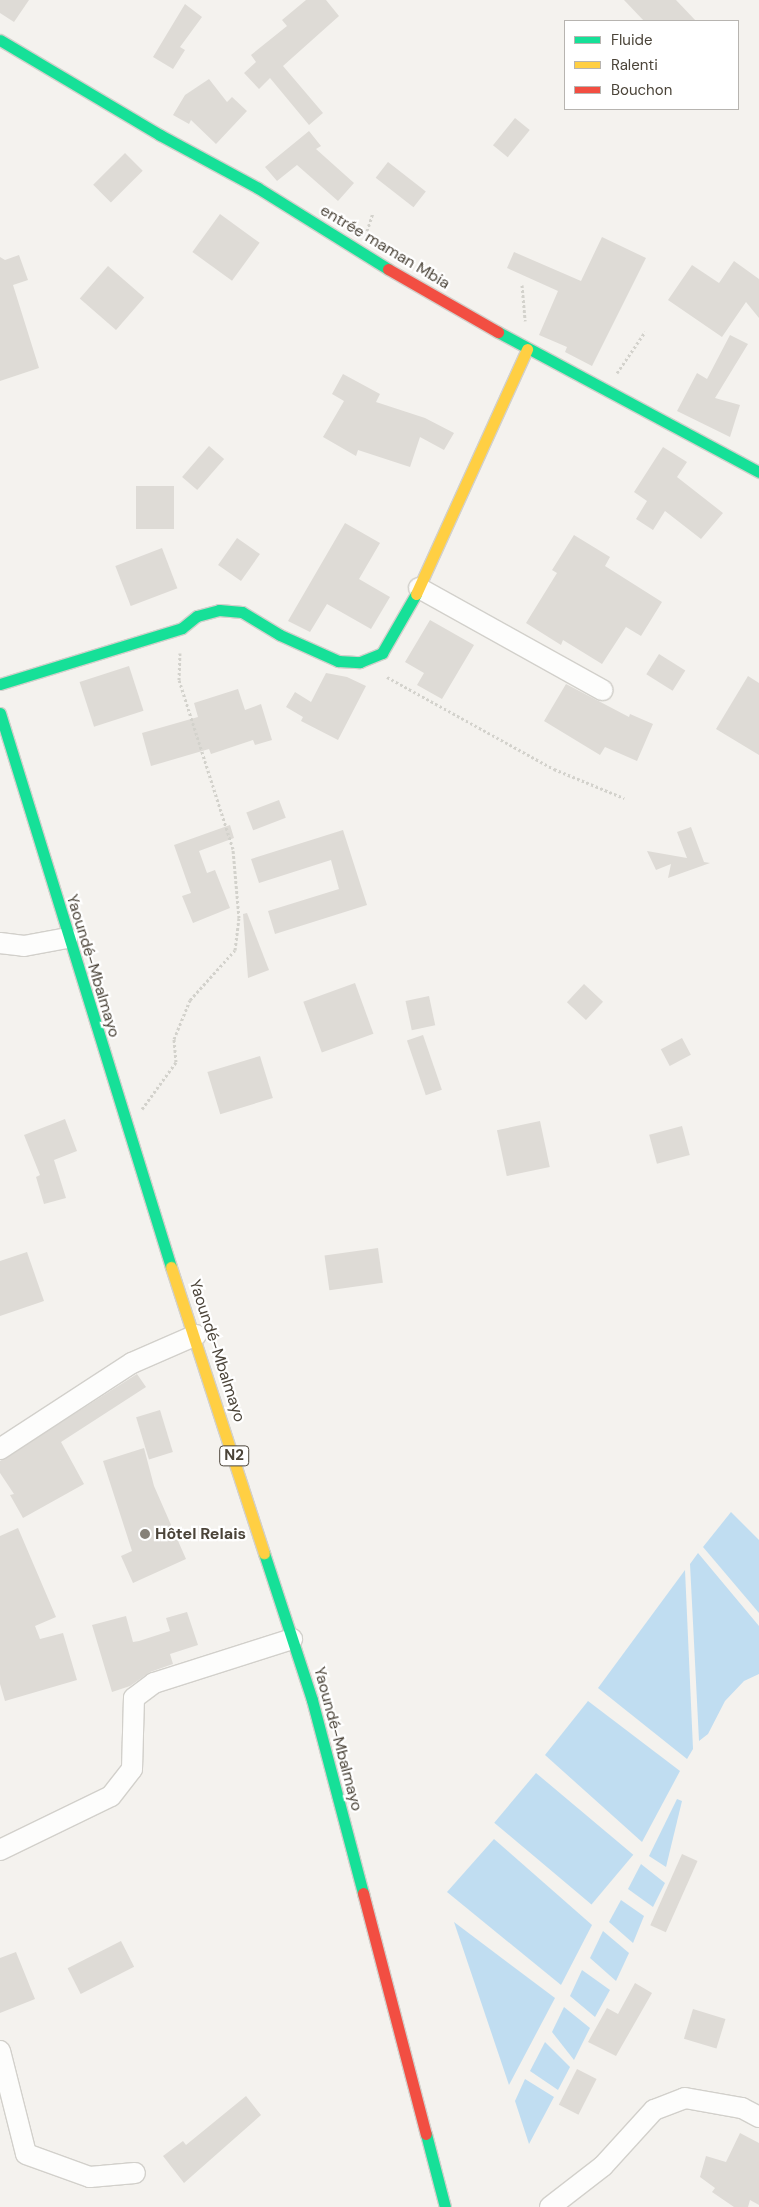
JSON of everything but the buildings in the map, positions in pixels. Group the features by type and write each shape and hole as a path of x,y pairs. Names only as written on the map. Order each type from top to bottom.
{"main road":[{"name":"entrée maman Mbia","path":"0,40 160,135 258,188 360,253 527,349 604,392 759,472"},
{"path":"0,684 182,628 197,616 219,610 242,612 280,635 338,661 360,662 382,653 419,588 527,349"},
{"name":"Yaoundé-Mbalmayo","path":"0,712 123,1119 196,1335 312,1700 445,2207"}],"street":[{"path":"419,588 602,690"},
{"path":"0,943 24,946 67,938"},
{"path":"0,1449 132,1363 196,1335"},
{"path":"0,1850 111,1796 132,1769 134,1698 154,1683 292,1639"},
{"path":"0,2051 26,2154 90,2177 135,2173"},
{"path":"550,2207 603,2166 654,2110 685,2098 742,2108 759,2116"}],"path":[{"path":"522,285 527,349"},
{"path":"604,392 645,332"},
{"path":"123,1119 136,1116 152,1100 176,1062 174,1039 190,1000 236,950 239,918 233,849 179,680 182,628"},
{"path":"360,662 554,769 624,798"}],"water":[{"path":"731,1512 759,1540 759,1613 703,1547"},
{"path":"698,1553 759,1626 759,1674 744,1681 725,1701 708,1734 699,1741 690,1564"},
{"path":"685,1570 693,1749 687,1759 598,1688"},
{"path":"588,1701 680,1771 642,1842 545,1755"},
{"path":"536,1773 633,1855 592,1904 494,1823"},
{"path":"677,1799 682,1801 666,1867 649,1856"},
{"path":"494,1839 592,1925 561,1985 447,1892"},
{"path":"641,1864 665,1883 653,1907 628,1889"},
{"path":"621,1900 644,1916 633,1943 609,1922"},
{"path":"454,1922 555,1998 509,2085"},
{"path":"603,1931 629,1953 616,1981 590,1958"},
{"path":"582,1970 610,1990 595,2017 570,1996"},
{"path":"564,2007 590,2028 574,2060 552,2032"},
{"path":"545,2042 570,2067 558,2090 530,2071"},
{"path":"525,2079 554,2097 529,2144 515,2101"}],"traffic: fast":[{"path":"0,40 160,135 258,188 388,269"},
{"path":"498,332 759,472"},
{"path":"0,684 182,628 197,616 219,610 242,612 280,635 338,661 360,662 382,653 416,594"},
{"path":"0,713 171,1267"},
{"path":"264,1553 312,1700 363,1893"},
{"path":"426,2134 445,2207"}],"traffic: slow":[{"path":"416,594 527,349"},
{"path":"171,1267 264,1553"}],"traffic: jam":[{"path":"388,269 498,332"},
{"path":"363,1893 426,2134"}],"place":[{"name":"Hôtel Relais","path":"145,1534"}]}
